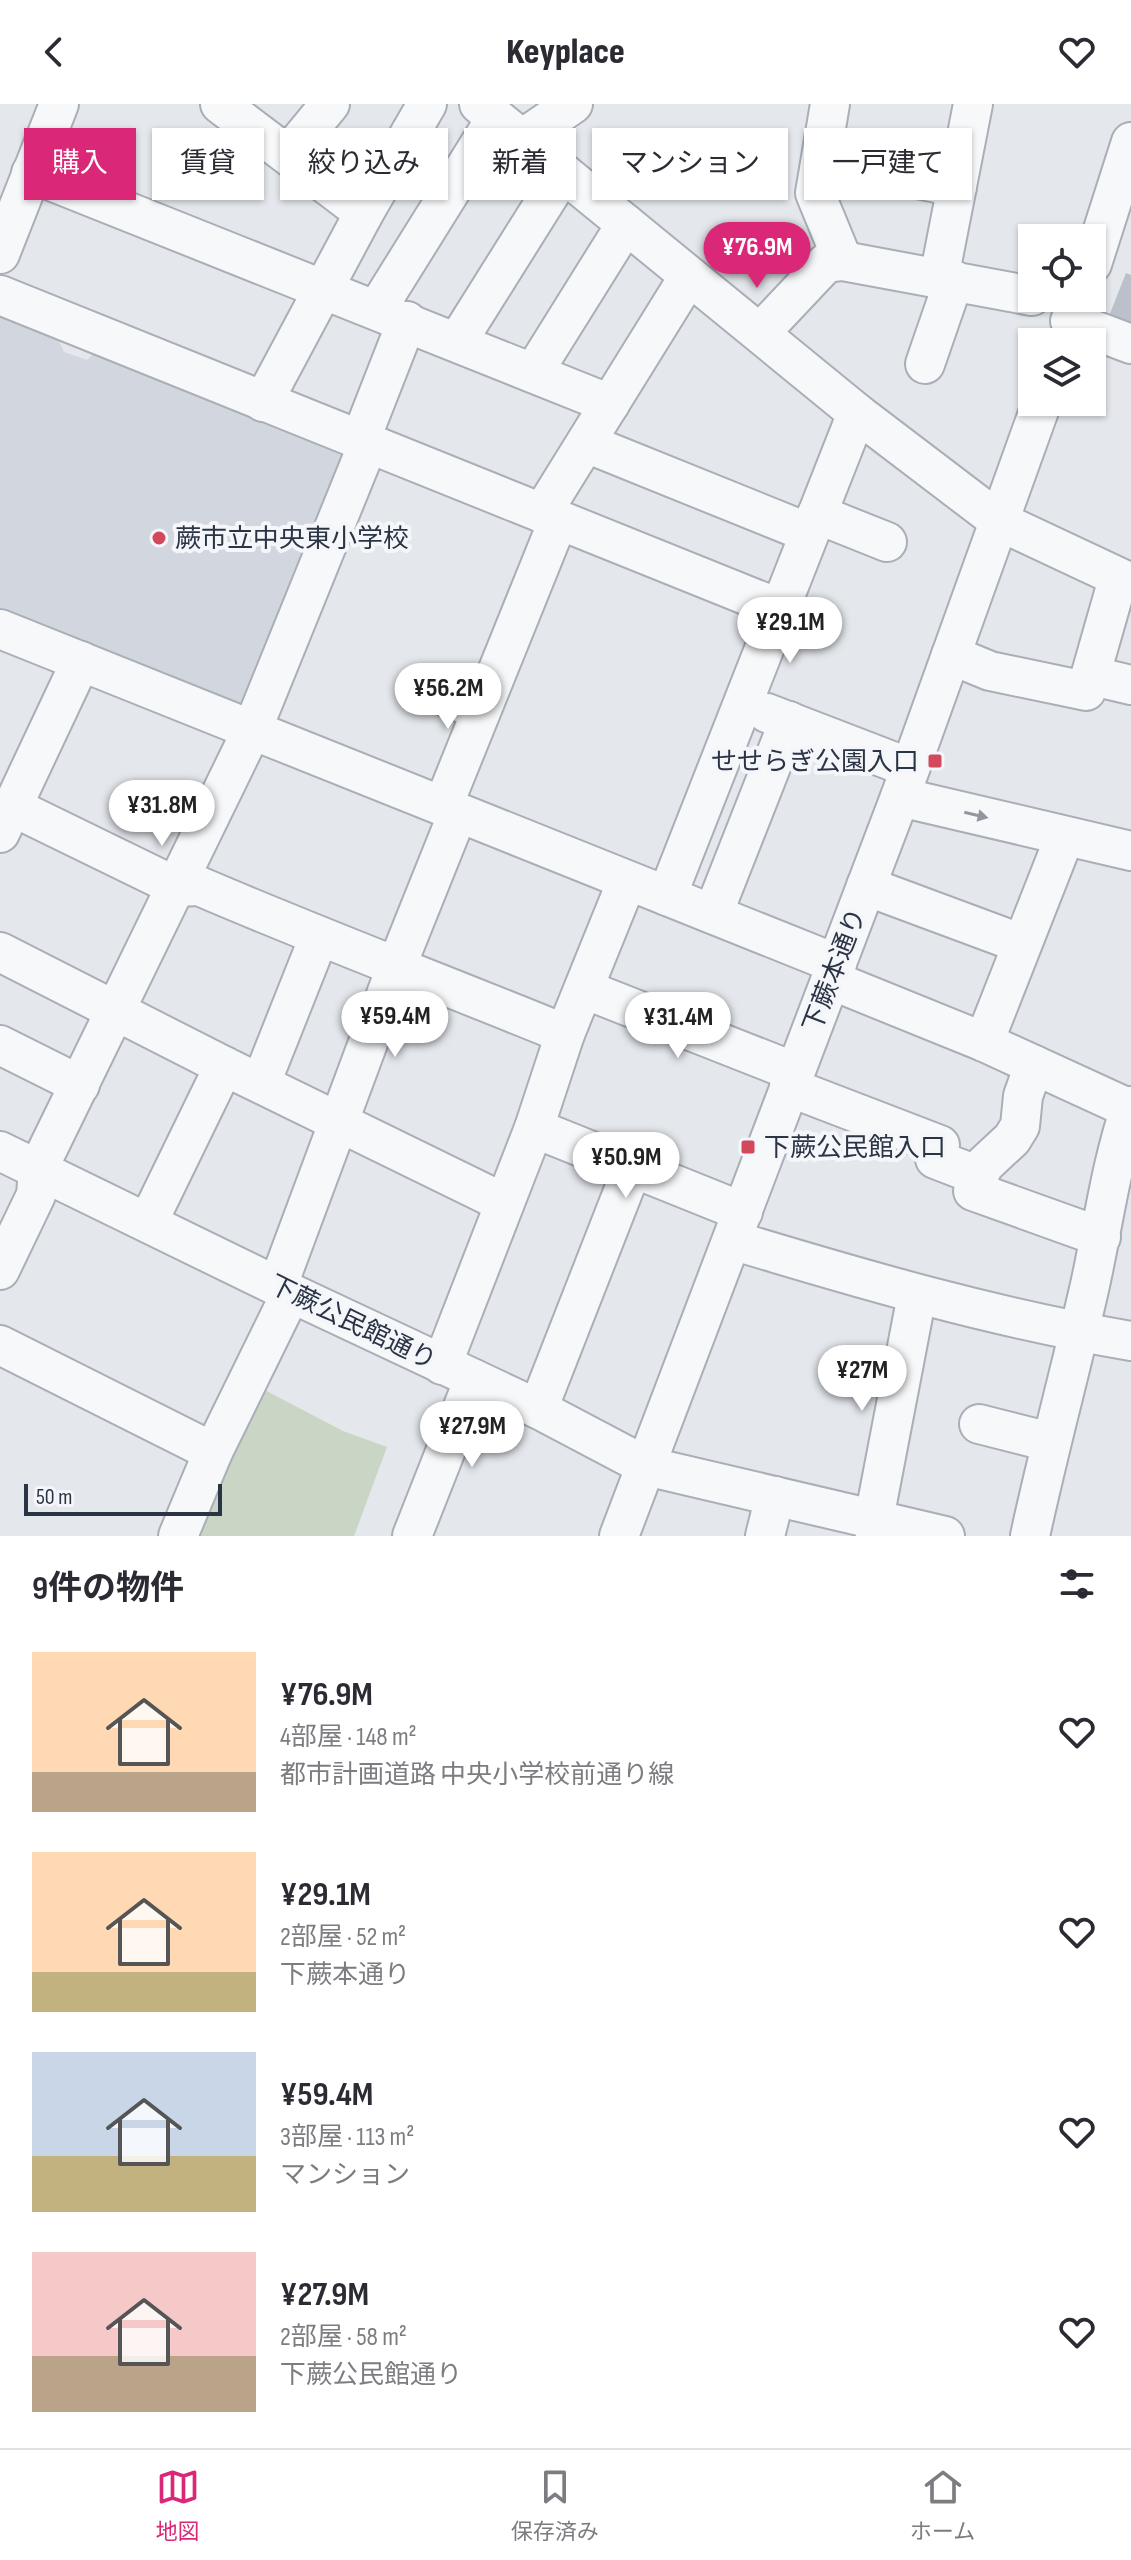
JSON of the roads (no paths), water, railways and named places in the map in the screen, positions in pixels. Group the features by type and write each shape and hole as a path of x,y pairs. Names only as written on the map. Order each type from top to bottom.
{"street":[{"path":"49,128 59,104"},
{"path":"220,104 280,149"},
{"path":"310,128 330,104"},
{"path":"263,402 364,213 427,104"},
{"path":"0,1270 36,1195 38,1169 252,730 364,443 392,315 499,120 573,104"},
{"path":"830,104 815,193 843,261"},
{"path":"968,128 973,104"},
{"path":"1109,249 1131,142"},
{"path":"576,184 857,413 999,521 1124,581 1086,691 990,671 951,655"},
{"path":"0,254 24,191"},
{"path":"100,200 610,404"},
{"path":"347,200 364,213"},
{"path":"457,342 546,200"},
{"path":"925,364 947,279 956,200"},
{"path":"533,373 626,224"},
{"path":"761,332 826,263 843,261 1018,293"},
{"path":"178,1536 284,1289 338,1121 397,965 481,711 550,517 586,443 689,276"},
{"path":"0,295 778,608"},
{"path":"1066,313 1131,344"},
{"path":"667,896 857,413"},
{"name":"下蕨本通り","path":"619,1536 905,782 1037,416"},
{"path":"586,443 813,523 887,542"},
{"path":"0,629 713,914 1130,1107 1110,1244 1079,1332 1050,1442 1030,1536"},
{"path":"81,661 7,820 177,887 199,886 565,1034"},
{"path":"1093,676 1131,685"},
{"path":"440,694 481,711"},
{"path":"742,704 789,721 905,782 1065,836 1131,851"},
{"path":"713,914 789,721"},
{"path":"984,1042 1065,836"},
{"path":"412,1536 504,1203 534,1128 565,1034 627,881"},
{"path":"866,886 1022,944"},
{"path":"261,1083 319,937"},
{"path":"0,952 504,1203"},
{"path":"584,989 940,1145 935,1159 979,1176"},
{"path":"0,1045 80,1085"},
{"path":"1034,1065 1023,1096 1020,1126 1012,1139 984,1165 973,1191 1110,1244"},
{"path":"148,1222 224,1066"},
{"path":"534,1128 632,1169 738,1226 917,1295 1131,1341"},
{"name":"下蕨公民館通り","path":"0,1151 538,1409 646,1466 775,1496 874,1528 945,1536"},
{"path":"538,1409 632,1169"},
{"path":"874,1528 917,1295"},
{"path":"0,1345 213,1452"},
{"path":"979,1424 1050,1442"},
{"path":"765,1536 775,1496"}],"place":[{"name":"蕨市立中央東小学校","path":"159,538"},
{"name":"せせらぎ公園入口","path":"935,761"},
{"name":"下蕨公民館入口","path":"748,1147"}]}
